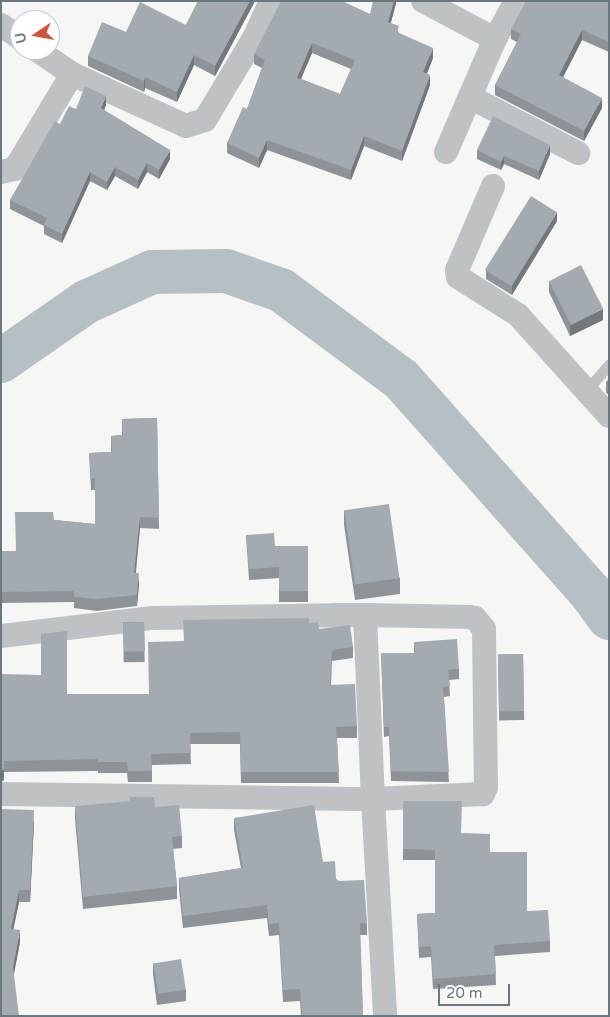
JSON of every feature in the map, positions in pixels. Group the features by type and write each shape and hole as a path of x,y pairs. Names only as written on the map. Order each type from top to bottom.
{"street":[{"path":"52,60 72,74 186,126 195,125 205,120 254,38 271,1"},
{"path":"424,1 495,40"},
{"path":"446,152 495,40 516,1"},
{"path":"1,172 15,169 72,74"},
{"path":"470,97 578,153"},
{"path":"493,186 457,270 458,277 518,315 609,416"},
{"path":"1,636 153,618 365,615 470,617 480,621 484,629 486,787 483,794 374,799 1,794"},
{"path":"365,615 385,1016"}],"lane":[{"path":"586,391 609,365"}],"building":[{"path":"198,1 250,1 215,66 194,55 177,92 145,77 144,81 88,56 102,22 126,32 140,2 186,25"},
{"path":"281,1 342,1 370,14 373,1 394,1 388,22 399,26 397,32 433,48 423,72 430,75 402,151 364,136 351,170 267,140 259,158 227,143 243,107 247,109 265,60 254,54","holes":["312,43 355,60 340,94 297,78"]},
{"path":"526,1 609,1 609,42 582,30 559,75 602,98 584,131 495,85 521,34 511,29"},
{"path":"85,86 106,96 101,108 170,150 159,170 147,163 138,180 115,167 107,182 90,172 62,234 44,225 47,218 10,200 55,121 60,124 69,106 76,109"},
{"path":"493,116 550,145 539,171 504,156 501,162 477,150"},
{"path":"531,196 557,212 511,286 485,270"},
{"path":"581,265 603,309 571,325 549,281"},
{"path":"157,418 159,518 140,517 134,573 139,573 137,595 97,599 74,597 74,591 1,592 1,551 16,551 15,512 53,512 54,520 95,524 95,478 91,479 89,453 112,452 111,436 123,435 122,419"},
{"path":"389,504 399,578 355,585 344,510"},
{"path":"274,533 275,546 308,546 308,591 279,591 279,567 249,569 246,535"},
{"path":"309,618 309,623 318,622 319,629 350,625 353,647 332,650 330,685 355,684 357,726 336,727 339,772 241,772 240,732 190,733 191,753 151,754 152,771 128,771 127,762 98,762 98,759 4,761 4,769 1,770 1,674 41,675 41,634 67,631 67,694 149,694 148,642 184,641 183,620"},
{"path":"144,622 145,651 124,652 123,623"},
{"path":"457,639 459,669 448,670 450,686 443,687 449,772 391,771 389,727 384,727 381,653 415,653 414,642"},
{"path":"498,654 523,654 524,711 499,711"},
{"path":"130,797 154,797 155,807 179,805 182,836 172,837 177,886 83,897 75,806 130,801"},
{"path":"403,801 462,801 461,833 490,834 490,852 527,852 527,911 548,910 550,941 494,945 496,974 433,979 431,946 419,947 417,914 435,913 435,850 403,849"},
{"path":"314,805 323,862 335,861 336,879 339,881 364,880 367,923 360,923 363,1016 302,1016 300,989 283,990 279,923 269,924 267,905 183,916 179,878 243,868 234,818"},
{"path":"1,809 34,810 30,890 19,890 11,929 20,930 13,967 19,1016 1,1016"},
{"path":"181,959 186,990 158,994 153,963"}],"waterway":[{"path":"1,361 86,302 152,272 226,271 281,290 401,379 591,593 609,618"}]}
